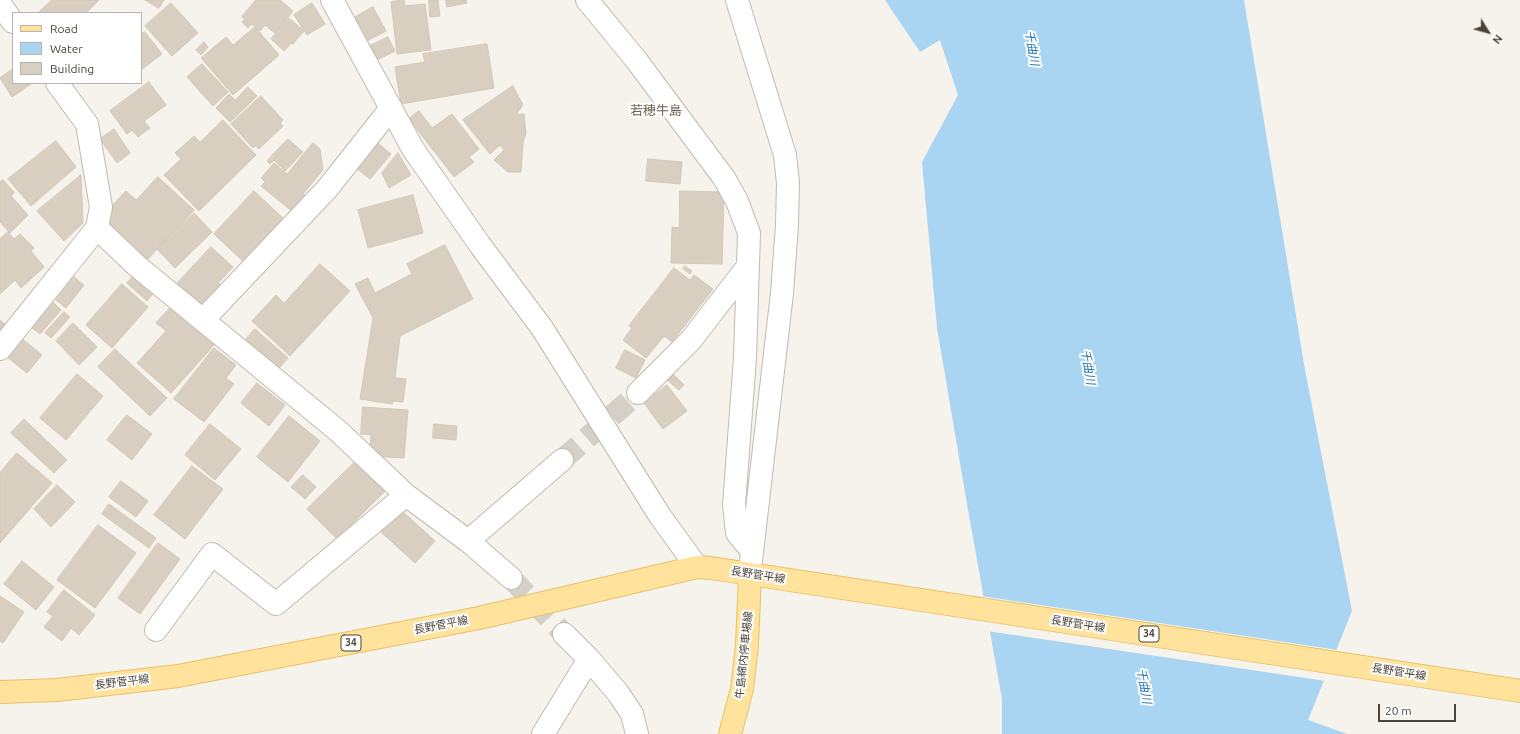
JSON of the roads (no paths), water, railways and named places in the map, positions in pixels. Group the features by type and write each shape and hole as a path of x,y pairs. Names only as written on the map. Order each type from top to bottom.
{"main road":[{"name":"長野菅平線","path":"0,692 57,690 178,676 479,618 697,567 779,578 1520,691"},
{"name":"牛島綿内停車場線","path":"730,734 742,689 747,645 750,574"}],"street":[{"path":"332,0 413,149 480,245 542,328 660,516 697,567"},
{"path":"587,0 637,61 724,178 737,201 748,233 745,358 734,505 736,534 752,551"},
{"path":"737,0 785,155 788,183 787,225 782,293 750,574"},
{"path":"0,4 12,21"},
{"path":"0,349 97,228 101,207 87,124 58,84"},
{"path":"203,320 327,189 391,108"},
{"path":"97,228 137,266 337,430 406,495 468,541 511,578"},
{"path":"638,393 691,340 748,266"},
{"path":"468,541 562,460"},
{"path":"156,630 212,554 276,604 406,495"},
{"path":"564,634 589,659 618,693 632,714 637,734"},
{"path":"543,734 589,659"}],"water":[{"name":"千曲川","path":"885,0 1244,0 1305,370 1352,611 1308,720 1347,734 1002,734 1002,699 937,328 922,162 958,95 940,40 920,52"}],"tunnel":[{"path":"562,460 638,393"},
{"path":"511,578 564,634"}],"district":[{"name":"若穂牛島","path":"656,111"}]}
